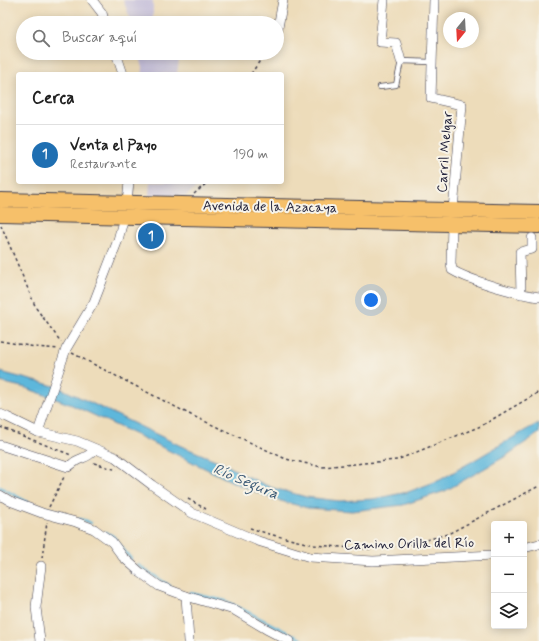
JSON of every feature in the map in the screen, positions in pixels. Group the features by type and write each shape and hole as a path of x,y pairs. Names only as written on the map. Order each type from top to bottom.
{"main road":[{"name":"Avenida de la Azacaya","path":"0,200 539,212"},
{"name":"Avenida de la Azacaya","path":"0,214 452,224 536,232"}],"street":[{"path":"92,0 103,16"},
{"path":"280,16 283,0"},
{"path":"384,0 380,42 396,43 402,61"},
{"name":"Carril Melgar","path":"434,0 431,98 462,105 453,210"},
{"path":"118,60 122,72"},
{"path":"127,203 129,184"},
{"path":"38,432 66,349 94,302 118,240 124,217"},
{"path":"452,224 452,270 487,284 521,294 539,297"},
{"path":"521,294 520,252 532,249 536,232"},
{"name":"Camino Orilla del Río","path":"0,414 38,432 77,441 115,458 192,513 258,541 310,557 373,560 491,555"},
{"path":"0,445 68,467 75,461 91,454 95,449"},
{"path":"0,495 10,502 47,511 94,529 112,542 123,557 159,586 186,596 234,610 289,641"},
{"path":"527,547 539,544"},
{"path":"40,641 36,608 41,566"},
{"path":"186,596 189,641"}],"lane":[{"path":"380,87 396,85 402,61 432,62"}],"path":[{"path":"252,72 261,60"},
{"path":"0,223 36,308 66,349"},
{"path":"0,341 66,349 191,415 286,459 322,467 397,460 481,426 539,392"},
{"path":"0,428 82,459 120,471"},
{"path":"41,566 47,511 68,467"},
{"path":"247,527 314,545 368,549 407,545 448,534 539,486"},
{"path":"185,498 212,512"}],"shaded area":[{"path":"123,0 153,0 153,16 129,16"},
{"path":"141,60 179,60 177,72 143,72"},
{"path":"150,184 201,184 186,196 149,195"}],"water":[{"name":"Río Segura","path":"0,372 58,387 181,446 223,463 270,487 306,497 339,501 373,499 408,492 440,480 539,423 539,433 506,456 445,491 403,505 352,511 308,508 273,499 237,484 72,405 26,388 0,382"}],"waterway":[{"path":"0,487 33,505 65,514"},
{"path":"79,519 91,523"},
{"path":"106,532 113,536 116,540"},
{"path":"119,544 131,559"},
{"path":"138,565 170,586"},
{"path":"190,593 226,601 305,641"}],"place":[{"name":"Venta el Payo","path":"151,236"}]}
